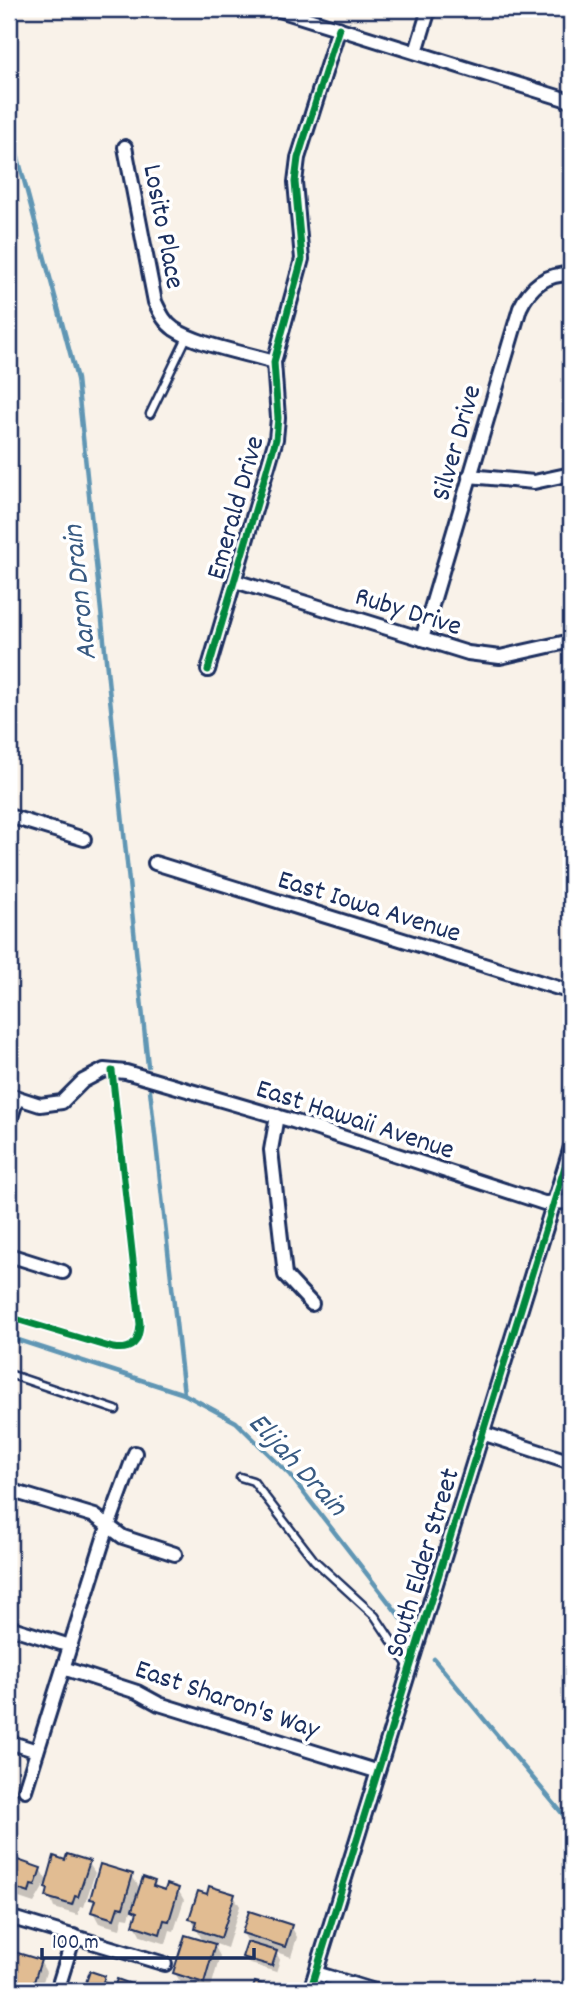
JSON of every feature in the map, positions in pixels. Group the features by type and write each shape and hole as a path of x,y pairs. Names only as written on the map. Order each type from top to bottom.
{"street":[{"path":"276,9 571,101"},
{"path":"416,52 429,9"},
{"name":"Emerald Drive","path":"208,670 276,439 278,418 274,362 302,259 295,182 298,158 339,28"},
{"name":"Losito Place","path":"125,147 155,302 162,316 173,328 188,335 274,362"},
{"name":"Silver Drive","path":"422,639 520,307 527,292 540,281 556,275 571,274"},
{"path":"470,476 534,482 571,474"},
{"name":"Ruby Drive","path":"235,581 468,653 500,657 571,640"},
{"path":"9,816 84,839"},
{"name":"East Iowa Avenue","path":"155,863 571,992"},
{"name":"East Hawaii Avenue","path":"13,1096 40,1105 62,1102 83,1080 104,1070 126,1072 277,1116 544,1203 571,1202"},
{"path":"9,1124 13,1096"},
{"path":"277,1116 271,1150 285,1275 312,1304"},
{"name":"South Elder Street","path":"310,1991 482,1433 499,1389 571,1147"},
{"path":"9,1255 63,1272"},
{"path":"482,1433 571,1462"},
{"path":"25,1790 135,1453"},
{"path":"9,1490 95,1516 123,1537 175,1554"},
{"path":"9,1628 70,1646"},
{"name":"East Sharon's Way","path":"63,1668 137,1692 159,1704 376,1771"},
{"path":"9,1742 37,1751"},
{"path":"9,1917 165,1964"},
{"path":"57,1991 74,1936"},
{"path":"316,1973 375,1991"},
{"path":"569,1991 571,1982"}],"lane":[{"path":"150,414 188,335"},
{"path":"9,1374 116,1410"},
{"path":"240,1477 253,1481 314,1560 375,1616 409,1667"}],"building":[{"path":"67,1854 90,1861 78,1897 75,1896 72,1905 46,1897 48,1889 45,1888 54,1856 65,1860"},
{"path":"9,1857 41,1868 35,1886 31,1885 29,1893 9,1886"},
{"path":"100,1864 133,1874 123,1908 118,1907 114,1919 91,1912 95,1900 90,1899"},
{"path":"143,1877 155,1881 153,1886 165,1890 167,1884 179,1888 169,1921 164,1920 160,1934 133,1925 137,1912 132,1910"},
{"path":"209,1886 235,1894 221,1938 195,1929 197,1921 189,1919 198,1891 207,1894"},
{"path":"249,1911 292,1925 285,1947 242,1933"},
{"path":"185,1935 215,1944 204,1983 173,1973"},
{"path":"247,1942 277,1951 272,1966 242,1957"},
{"path":"11,1951 41,1960 31,1991 9,1991"},
{"path":"90,1971 105,1976 100,1991 83,1991"},
{"path":"117,1979 139,1987 138,1991 113,1991"},
{"path":"255,1982 271,1987 270,1991 252,1991"},
{"path":"178,1984 200,1991 175,1991"}],"waterway":[{"name":"Aaron Drain","path":"9,124 77,379 148,1066"},
{"name":"Aaron Drain","path":"150,1090 184,1394"},
{"name":"Elijah Drain","path":"9,1337 184,1394 236,1422 290,1475 405,1623"},
{"name":"Elijah Drain","path":"434,1659 571,1824"}],"cycle path":[{"path":"208,670 276,439 278,418 274,362 302,259 295,182 298,158 339,28"},
{"path":"9,1317 113,1348 130,1347 136,1341 140,1324 112,1071"},
{"path":"310,1991 571,1147"}]}
